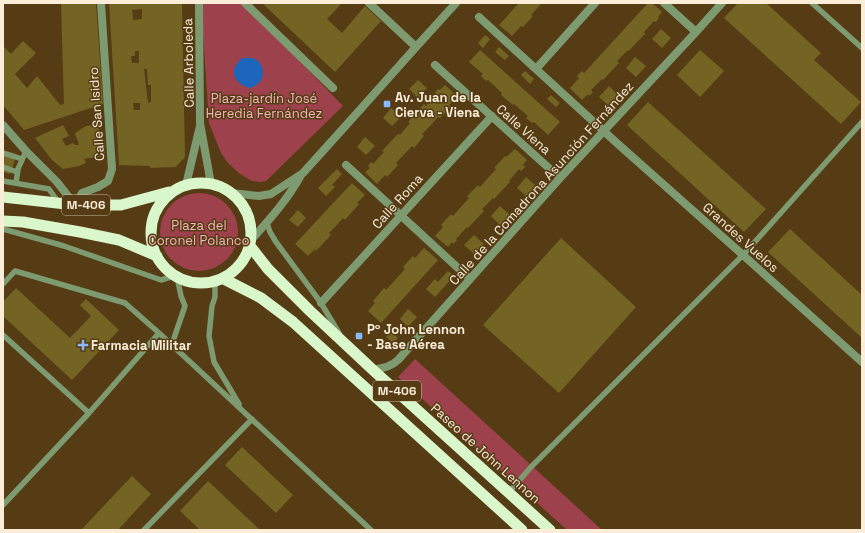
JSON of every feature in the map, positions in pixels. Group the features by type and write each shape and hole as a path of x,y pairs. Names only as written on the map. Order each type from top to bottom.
{"highway":[{"name":"M-406","path":"3,198 75,205 121,205 169,192 186,185 198,183 211,184 222,186 232,193 244,208 252,230 251,242"},
{"name":"M-406","path":"169,192 155,210 151,226 151,240 157,256 176,276"},
{"name":"M-406","path":"3,221 23,222 119,240 157,256"},
{"path":"176,276 190,282 210,282 220,280 242,262 251,242"},
{"name":"Paseo de John Lennon","path":"251,242 268,269 310,311 550,530"},
{"name":"M-406","path":"220,280 261,298 293,322 522,530"}],"street":[{"name":"Calle San Isidro","path":"75,205 82,193 98,187 108,181 112,168 101,3"},
{"name":"Calle Arboleda","path":"199,3 200,123 211,184"},
{"path":"245,3 333,88"},
{"path":"369,3 416,47"},
{"path":"251,242 275,213 303,173 456,3"},
{"path":"536,69 595,3"},
{"path":"664,3 696,32"},
{"name":"Calle de la Comadrona Asunción Fernández","path":"373,370 385,368 395,363 562,177 722,3"},
{"name":"Grandes Vuelos","path":"479,17 862,362"},
{"name":"Calle Viena","path":"435,65 551,170 562,177"},
{"name":"Calle Roma","path":"321,303 492,116"},
{"name":"Calle Arboleda","path":"186,185 200,123"},
{"path":"3,125 57,182 75,205"},
{"path":"346,165 470,279"},
{"path":"232,193 259,196 271,194 303,173"}],"lane":[{"path":"812,3 862,48"},
{"path":"509,492 532,466 743,255 862,122"},
{"path":"16,183 17,172 26,151"},
{"path":"3,153 22,159"},
{"path":"3,167 17,172"},
{"path":"3,181 49,189 59,204"},
{"path":"267,223 276,242 321,303 347,346"},
{"path":"3,229 64,246 161,280 176,276 185,306 172,344"},
{"path":"3,284 15,271 125,303 172,344 370,530"},
{"path":"220,280 212,306 209,336 214,362 243,411"},
{"path":"3,505 89,413 160,333"},
{"path":"3,336 89,413"},
{"path":"144,530 252,419"}],"green space":[{"name":"Plaza-jardín José Heredia Fernández","path":"201,3 244,3 343,106 266,181 252,181 240,174 228,163 221,153 209,123"},
{"name":"Plaza del Coronel Polanco","path":"191,193 207,193 221,199 232,210 238,224 238,240 232,254 221,265 207,271 191,271 177,265 166,254 160,240 160,224 166,210 177,199"},
{"path":"415,359 602,530 567,530 398,377"}],"water":[{"path":"242,58 255,59 258,61 263,70 261,80 258,84 251,88 242,85 235,78 234,71 236,64"}],"building":[{"path":"61,3 96,3 103,104 24,130 3,105 3,46 11,54 23,41 36,53 15,74 27,88 37,76 60,105 64,104"},
{"path":"109,3 180,3 182,5 185,157 176,167 150,168 150,166 119,165","holes":["142,9 142,19 133,20 132,10","135,51 139,51 139,63 132,63 131,56 135,56","144,69 147,69 148,85 151,85 151,102 148,103","133,103 140,103 140,110 134,110"]},
{"path":"262,3 342,3 327,19 342,33 365,6 381,21 335,72"},
{"path":"519,3 542,3 523,27 521,26 512,36 499,25"},
{"path":"648,3 652,3 662,12 658,17 659,18 656,22 654,21 644,32 645,34 629,51 628,50 617,61 619,63 603,80 602,79 591,90 593,92 589,96 588,94 582,100 570,88 579,78 577,76 582,71 584,73"},
{"path":"738,3 766,3 821,53 814,60 861,102 841,124 724,18"},
{"path":"661,29 671,38 662,48 652,39"},
{"path":"485,35 490,39 483,48 478,43"},
{"path":"499,47 509,56 505,60 495,52"},
{"path":"480,50 560,122 548,135 534,122 532,123 526,118 528,116 514,104 513,105 501,95 502,93 488,80 486,81 481,76 483,74 469,62"},
{"path":"700,50 724,71 700,97 677,75"},
{"path":"635,57 646,66 636,77 626,68"},
{"path":"525,71 534,79 530,84 521,75"},
{"path":"418,80 427,88 418,98 409,89"},
{"path":"445,85 457,96 449,105 451,107 440,118 438,117 422,134 424,136 414,148 412,146 396,163 398,165 387,177 385,175 377,184 365,172 370,168 368,166 371,162 373,164 384,152 382,151 398,134 400,135 410,123 408,122 424,104 426,106 436,94 435,93 438,89 440,90"},
{"path":"609,86 619,96 609,106 599,97"},
{"path":"551,95 560,103 556,107 547,99"},
{"path":"648,102 766,209 744,232 627,125"},
{"path":"391,108 401,117 392,126 383,118"},
{"path":"63,125 69,136 62,139 66,146 73,143 75,145 79,145 75,133 86,126 98,125 101,142 105,142 105,156 84,159 86,163 63,169 52,160 35,138"},
{"path":"365,137 375,146 366,155 357,147"},
{"path":"515,149 527,160 523,165 525,167 521,171 519,169 509,181 510,182 482,209 484,211 468,228 467,227 453,244 452,242 448,247 435,236 443,227 441,225 451,214 453,216 469,198 467,196 478,185 480,187 505,156 506,157"},
{"path":"3,150 17,154 10,174 3,172"},
{"path":"337,169 342,174 332,185 335,187 326,196 318,188"},
{"path":"526,177 536,186 527,197 517,188"},
{"path":"352,183 365,195 357,203 359,204 345,220 343,218 329,233 331,235 316,251 315,249 308,256 295,244"},
{"path":"500,206 510,215 500,225 491,216"},
{"path":"298,210 306,218 298,227 289,220"},
{"path":"790,229 862,295 862,338 768,252"},
{"path":"474,235 484,244 474,254 464,245"},
{"path":"561,238 636,307 559,393 483,325"},
{"path":"424,248 438,260 381,323 368,311 375,303 373,301 384,288 386,290 405,269 403,267 413,256 415,258"},
{"path":"448,271 454,276 435,297 426,289 435,279 438,282"},
{"path":"16,288 70,338 91,316 80,305 86,299 119,330 72,380 3,316 3,302"},
{"path":"408,309 417,317 408,327 400,319"},
{"path":"391,332 398,338 393,343 386,337"},
{"path":"242,447 293,495 276,513 225,465"},
{"path":"132,476 151,494 118,530 81,530"},
{"path":"208,481 260,530 200,530 180,511"}],"place":[{"name":"Av. Juan de la Cierva - Viena","path":"387,104"},
{"name":"Pº John Lennon - Base Aérea","path":"359,336"},
{"name":"Farmacia Militar","path":"83,345"}]}
